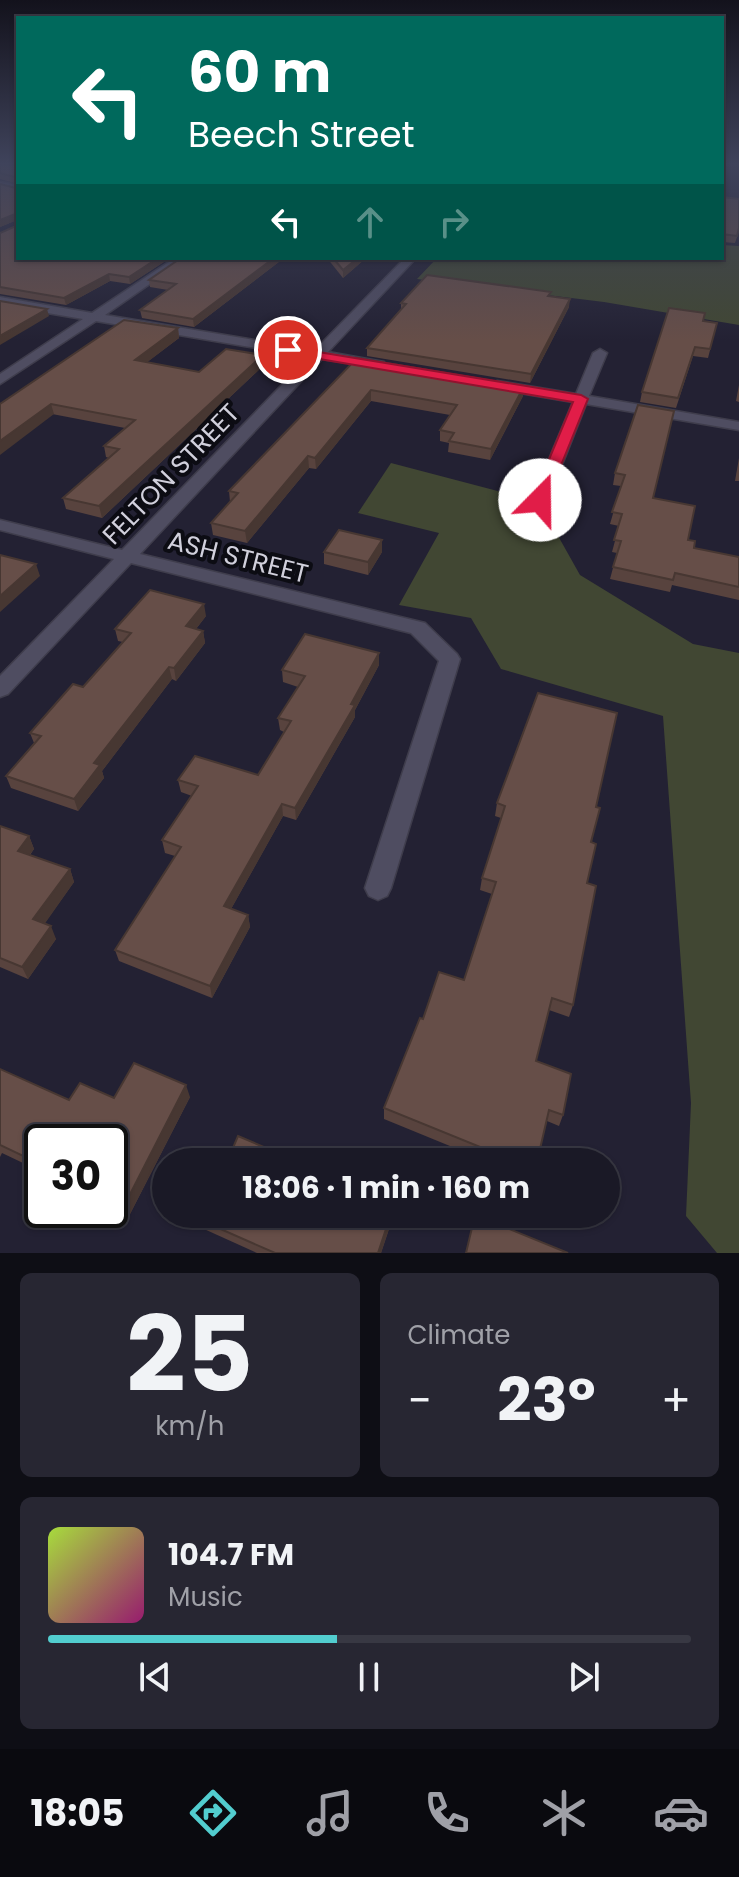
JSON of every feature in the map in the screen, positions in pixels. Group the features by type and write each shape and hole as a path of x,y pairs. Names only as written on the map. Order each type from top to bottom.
{"street":[{"path":"0,380 179,260"},
{"name":"FELTON STREET","path":"0,689 409,260"},
{"path":"0,301 399,369"},
{"path":"540,500 600,353"},
{"path":"475,381 739,426"},
{"name":"ASH STREET","path":"0,525 418,628 450,659 378,888"}],"green space":[{"path":"724,245 739,246 739,325 604,302 417,279 435,260 724,260"},
{"path":"391,463 539,502 580,575 693,644 739,653 739,1253 717,1253 686,1216 691,1103 663,716 501,669 471,618 399,605 439,533 358,513"}],"building":[{"path":"724,223 739,223 737,236 724,234"},
{"path":"16,226 16,260 155,260 129,277 109,274 64,298 0,287 0,233"},
{"path":"178,260 271,260 193,319 140,310 176,284 149,280"},
{"path":"335,260 356,260 343,270"},
{"path":"427,275 551,292 548,296 570,299 531,374 367,348"},
{"path":"0,301 47,309 0,336"},
{"path":"669,308 705,313 703,321 717,323 710,349 695,347 678,398 642,392"},
{"path":"124,320 178,328 135,360 199,372 226,349 263,355 99,506 63,498 119,449 104,446 135,420 51,404 0,441 0,404"},
{"path":"357,358 524,386 491,449 449,441 454,433 440,430 457,405 371,390 315,458 308,456 245,531 211,523 238,493 229,491"},
{"path":"638,405 674,411 653,498 695,506 688,540 695,541 694,548 739,557 739,587 675,573 673,580 613,567 621,541 614,540 622,514 612,512 625,475 615,473"},
{"path":"339,530 382,540 368,562 324,552"},
{"path":"0,555 36,564 0,596"},
{"path":"150,590 204,604 186,626 203,631 174,668 169,667 94,763 100,765 74,799 6,776 41,736 30,733 73,684 83,687 131,633 115,629"},
{"path":"305,634 379,653 351,704 355,705 295,808 282,804 224,906 248,915 210,986 115,950 181,847 162,840 198,786 178,780 195,756 258,775 291,721 278,718 305,676 282,670"},
{"path":"538,693 617,713 596,807 600,808 591,842 596,844 587,883 596,886 573,1005 552,998 536,1061 571,1074 563,1115 549,1110 540,1148 483,1148 384,1108 420,1018 423,1019 439,972 464,980 496,882 482,878 505,806 497,803"},
{"path":"0,826 29,836 18,851 70,869 33,919 51,926 22,967 0,958"},
{"path":"134,1063 186,1085 128,1198 128,1124 24,1124 24,1156 0,1145 0,1069 69,1100 80,1083 114,1098"},
{"path":"238,1136 266,1148 233,1148"},
{"path":"218,1228 386,1228 378,1253 275,1253"},
{"path":"472,1228 507,1228 568,1253 466,1253"}],"route":[{"path":"288,350 581,399 540,500"}]}
